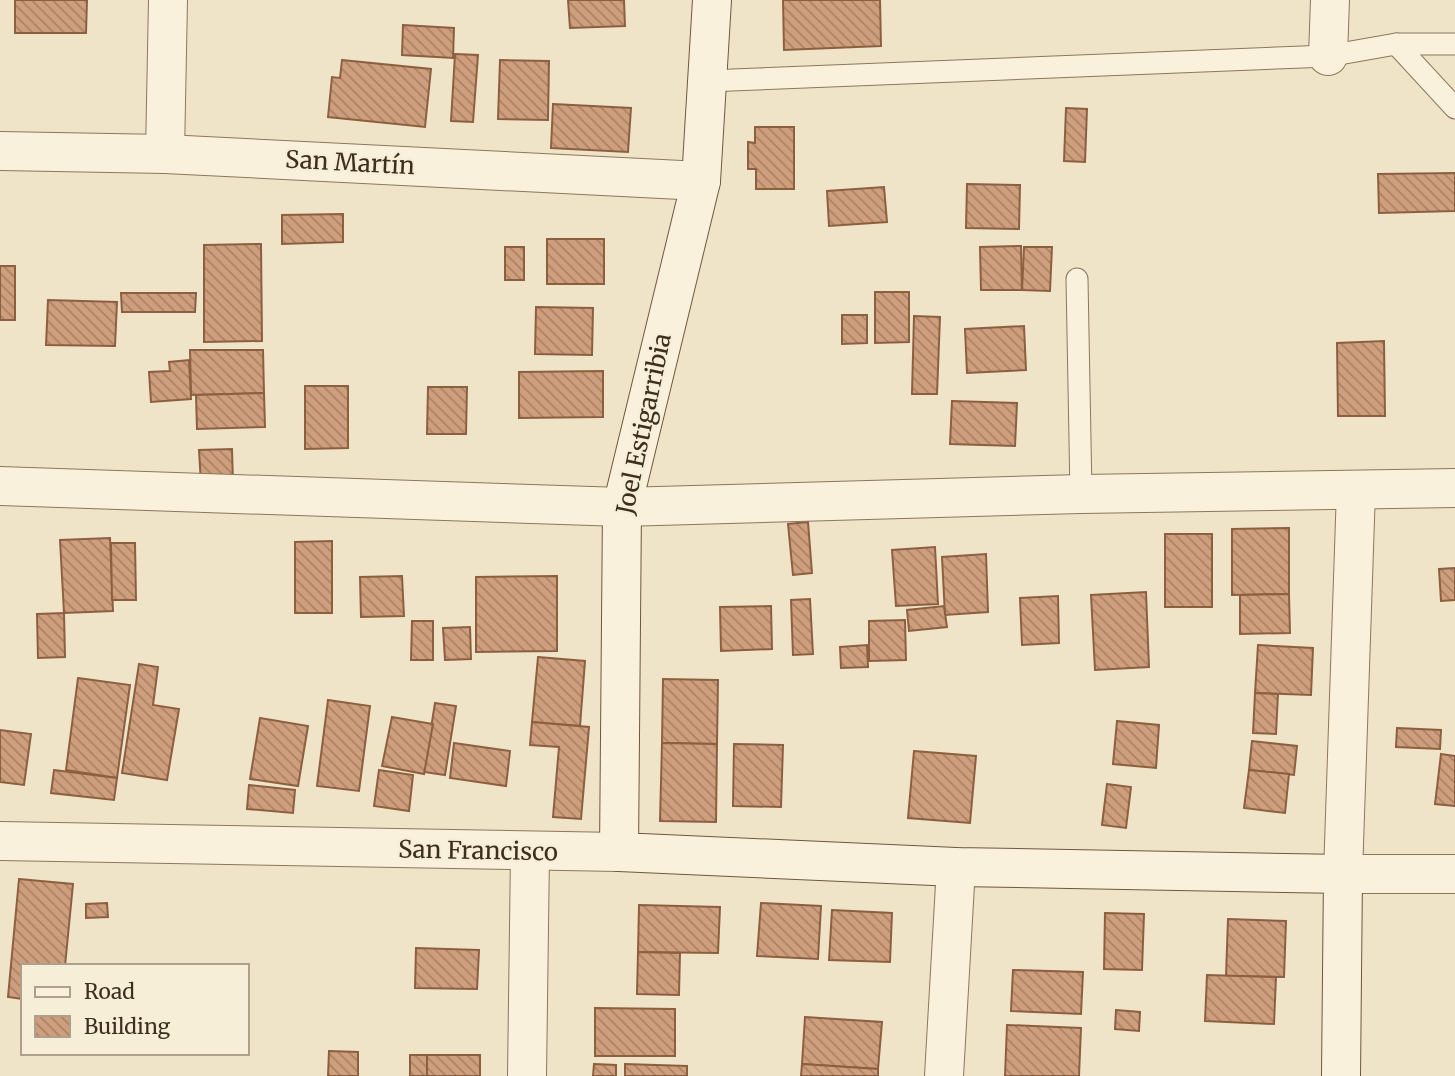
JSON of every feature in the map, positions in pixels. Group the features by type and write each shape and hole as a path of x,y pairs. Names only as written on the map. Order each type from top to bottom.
{"street":[{"path":"165,154 168,0"},
{"name":"Joel Estigarribia","path":"619,852 622,508 701,181 712,0"},
{"path":"1328,56 1330,0"},
{"name":"San Martín","path":"0,151 165,154 701,181"},
{"path":"0,486 622,508 1080,494 1455,488"},
{"path":"1341,1076 1343,874 1356,489"},
{"name":"San Francisco","path":"0,841 530,853 619,852 956,867 1343,874"},
{"path":"527,1076 530,853"},
{"path":"944,1076 956,867"},
{"path":"1343,874 1455,874"}],"lane":[{"path":"707,81 1328,56 1396,44 1455,44"},
{"path":"1396,44 1455,108"},
{"path":"1077,279 1080,494"}],"building":[{"path":"15,0 87,0 86,33 15,33"},
{"path":"568,0 624,0 625,26 570,28"},
{"path":"783,0 880,0 881,46 784,50"},
{"path":"403,25 454,28 453,58 402,55"},
{"path":"455,54 478,55 473,122 451,121"},
{"path":"342,60 431,69 425,127 328,117 332,77 340,78"},
{"path":"500,60 549,61 548,120 498,119"},
{"path":"553,104 631,108 628,152 551,148"},
{"path":"1066,108 1087,109 1085,162 1064,161"},
{"path":"755,127 794,127 794,189 756,189 756,169 748,169 748,142 755,143"},
{"path":"1455,173 1455,211 1379,213 1378,174"},
{"path":"967,184 1020,185 1019,229 966,228"},
{"path":"884,187 887,222 829,226 827,191"},
{"path":"343,214 343,242 282,244 282,215"},
{"path":"547,239 604,239 604,284 547,284"},
{"path":"261,244 262,341 204,342 204,245"},
{"path":"1021,246 1022,290 981,290 980,247"},
{"path":"505,247 524,247 524,280 505,280"},
{"path":"1024,247 1052,247 1050,291 1022,290"},
{"path":"0,266 15,266 15,320 0,320"},
{"path":"875,292 909,292 909,342 875,343"},
{"path":"121,293 196,293 195,312 122,312"},
{"path":"48,300 117,302 115,346 46,345"},
{"path":"536,307 593,308 592,355 535,354"},
{"path":"842,315 867,315 867,343 842,344"},
{"path":"914,316 940,317 937,394 912,394"},
{"path":"1024,326 1026,370 967,373 965,329"},
{"path":"1384,341 1385,416 1338,416 1337,343"},
{"path":"190,350 263,350 264,393 191,395"},
{"path":"189,360 191,399 151,402 149,372 170,371 169,362"},
{"path":"603,371 603,417 519,418 519,372"},
{"path":"305,386 348,386 348,448 305,449"},
{"path":"428,387 467,387 466,434 427,434"},
{"path":"264,393 265,427 197,429 196,395"},
{"path":"952,401 1017,403 1015,446 950,444"},
{"path":"232,449 233,483 201,484 199,450"},
{"path":"808,522 812,573 793,575 788,524"},
{"path":"1289,528 1289,594 1232,595 1232,529"},
{"path":"1165,534 1212,534 1212,607 1165,607"},
{"path":"110,538 113,611 64,613 60,540"},
{"path":"332,541 332,613 295,613 295,542"},
{"path":"111,543 135,543 136,600 112,600"},
{"path":"935,547 938,604 896,606 892,550"},
{"path":"986,554 988,612 945,615 942,557"},
{"path":"1455,568 1455,600 1441,601 1439,569"},
{"path":"402,576 404,616 361,617 360,577"},
{"path":"557,576 557,651 476,652 476,577"},
{"path":"1146,592 1149,667 1095,670 1091,595"},
{"path":"1289,594 1290,633 1240,634 1240,595"},
{"path":"1058,596 1059,643 1022,645 1020,598"},
{"path":"810,599 813,654 793,655 791,600"},
{"path":"771,606 772,649 721,651 720,607"},
{"path":"944,606 947,627 909,631 907,610"},
{"path":"64,613 65,657 38,658 37,614"},
{"path":"905,620 906,660 869,661 869,621"},
{"path":"412,621 433,621 433,660 411,660"},
{"path":"470,627 471,659 445,660 443,628"},
{"path":"867,645 868,667 841,668 840,647"},
{"path":"1258,645 1313,648 1311,695 1255,693"},
{"path":"538,657 585,661 580,726 532,722"},
{"path":"139,664 158,667 153,705 179,709 167,780 122,773"},
{"path":"78,678 130,685 117,778 66,770"},
{"path":"663,679 718,680 717,744 662,743"},
{"path":"1255,693 1278,694 1276,734 1253,733"},
{"path":"328,700 370,706 359,791 317,786"},
{"path":"435,703 456,706 445,775 424,772"},
{"path":"392,717 433,724 424,774 382,766"},
{"path":"260,718 308,726 298,786 250,779"},
{"path":"1117,721 1159,725 1156,768 1113,764"},
{"path":"532,722 589,727 581,819 553,817 559,747 530,745"},
{"path":"1397,728 1441,730 1440,749 1396,747"},
{"path":"0,730 31,734 24,785 0,782"},
{"path":"1252,741 1297,746 1294,775 1249,770"},
{"path":"454,743 510,751 506,786 450,778"},
{"path":"662,743 717,744 716,822 660,821"},
{"path":"734,744 783,745 781,807 733,806"},
{"path":"914,751 976,756 970,823 908,818"},
{"path":"1441,754 1455,756 1455,806 1435,804"},
{"path":"54,770 117,778 114,800 51,793"},
{"path":"379,770 413,775 409,811 374,806"},
{"path":"1249,770 1289,774 1285,813 1244,808"},
{"path":"1107,784 1131,787 1126,828 1102,825"},
{"path":"249,785 295,790 293,813 247,809"},
{"path":"19,879 73,884 65,964 21,964 21,999 8,997"},
{"path":"107,903 108,917 86,918 86,904"},
{"path":"761,903 821,906 818,959 757,956"},
{"path":"639,905 720,907 718,953 638,952"},
{"path":"832,910 892,913 890,962 829,960"},
{"path":"1105,913 1144,914 1142,970 1104,969"},
{"path":"1228,919 1286,921 1284,977 1226,976"},
{"path":"416,948 479,950 477,989 415,988"},
{"path":"638,952 680,953 679,995 637,994"},
{"path":"1013,970 1083,972 1081,1014 1011,1011"},
{"path":"1207,975 1276,977 1274,1024 1205,1021"},
{"path":"595,1008 675,1009 675,1056 595,1056"},
{"path":"1116,1010 1140,1012 1139,1031 1115,1029"},
{"path":"805,1017 882,1022 878,1069 802,1064"},
{"path":"1007,1025 1081,1028 1079,1076 1005,1076"},
{"path":"329,1051 358,1052 358,1076 328,1076"},
{"path":"410,1055 427,1055 427,1076 410,1076"},
{"path":"427,1055 480,1055 480,1076 427,1076"},
{"path":"594,1064 616,1065 616,1076 593,1076"},
{"path":"625,1064 687,1066 687,1076 625,1076"},
{"path":"802,1064 878,1069 878,1076 801,1076"}]}
